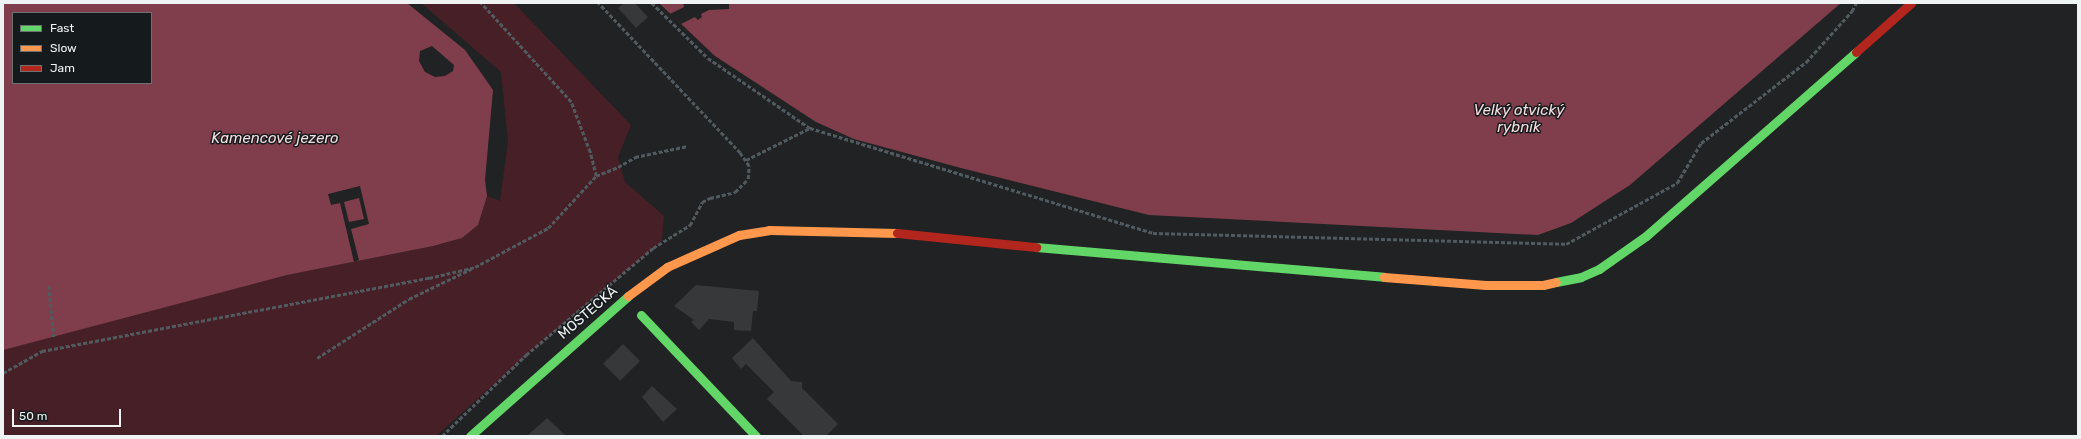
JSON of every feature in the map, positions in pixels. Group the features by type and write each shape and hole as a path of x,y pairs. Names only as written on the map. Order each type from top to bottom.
{"street":[{"name":"MOSTECKÁ","path":"470,436 631,294 667,267 696,250 739,235 769,230 841,229 1090,254 1433,281 1518,286 1562,281 1600,269 1646,236 1912,3"},
{"path":"641,315 756,436"}],"path":[{"path":"481,3 571,102 596,176"},
{"path":"442,436 544,340 653,248 690,225 702,202 735,192 745,184 750,174 746,160 598,3"},
{"path":"652,3 708,58 810,128 1153,233 1566,244 1677,183 1701,143 1806,62 1852,11 1856,3"},
{"path":"746,160 810,128"},
{"path":"316,358 409,299 475,267 548,228 596,176 618,167 635,157 688,146"},
{"path":"3,373 42,351 428,278 475,267"},
{"path":"48,286 54,337"}],"shaded area":[{"path":"421,3 514,3 631,125 618,157 625,182 664,216 662,241 547,337 436,436 3,436 3,349 287,275 433,246 462,238 478,225 487,196 500,201 508,141 501,72"}],"water":[{"name":"Kamencové jezero","path":"3,3 407,3 465,50 493,90 485,180 487,196 478,225 462,238 433,246 287,275 3,350","holes":["432,46 454,65 453,71 445,76 435,77 425,72 419,61 420,51"]},
{"name":"Velký otvický rybník","path":"659,3 1841,3 1630,185 1571,223 1538,235 1149,215 961,168 854,139 816,122 715,56"}],"pier":[{"path":"683,3 729,3 729,9 709,10 701,14 702,17 698,20 695,17 681,24 670,14 684,7"},
{"path":"360,186 369,224 351,229 359,260 354,262 340,203 331,205 328,194","holes":["359,198 364,219 349,222 344,202"]}],"building":[{"path":"624,3 635,3 648,17 636,28 618,8"},
{"path":"696,285 759,291 757,311 753,311 751,331 734,330 734,322 709,319 699,330 691,322 694,320 674,306"},
{"path":"753,338 791,381 802,382 802,388 838,424 826,436 804,436 767,399 774,392 746,364 741,369 732,358"},
{"path":"623,344 640,361 620,381 603,364"},
{"path":"652,386 677,409 663,422 642,397"},
{"path":"547,418 566,436 527,436"}],"traffic: fast":[{"path":"1556,282 1581,277 1599,269 1646,236 1856,52"},
{"path":"1036,247 1384,277"},
{"path":"470,436 628,296"},
{"path":"641,315 756,436"}],"traffic: slow":[{"path":"628,296 667,267 739,235 769,230 897,233"},
{"path":"1384,277 1486,285 1543,285 1556,282"}],"traffic: jam":[{"path":"1856,52 1911,3"},
{"path":"897,233 1036,247"}]}
